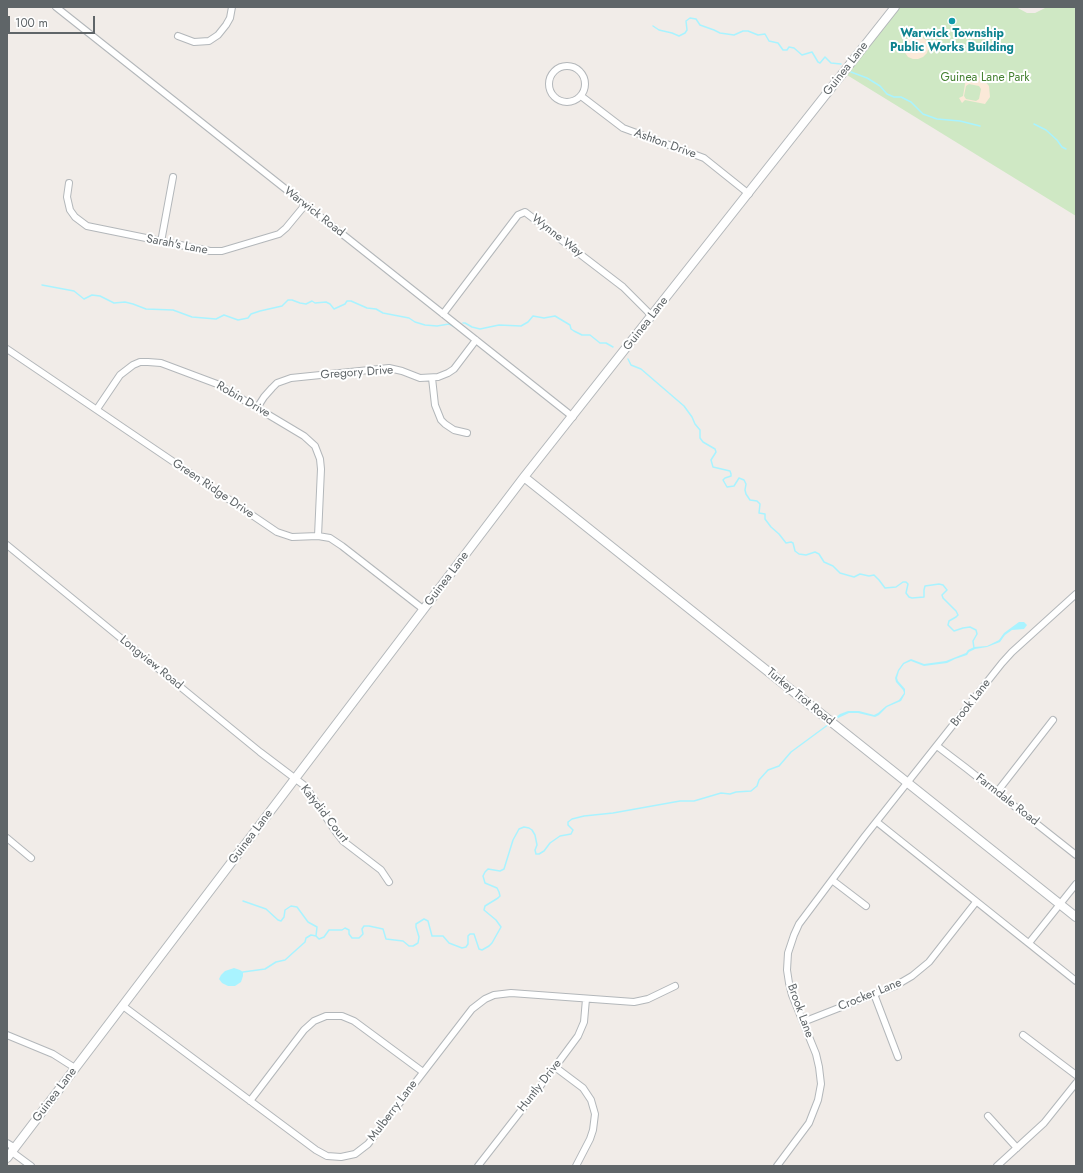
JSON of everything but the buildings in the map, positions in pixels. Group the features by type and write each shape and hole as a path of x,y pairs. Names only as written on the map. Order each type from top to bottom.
{"street":[{"path":"178,36 194,42 209,41 218,35 226,25 230,18 232,7"},
{"name":"Guinea Lane","path":"8,1154 123,1006 524,478 895,7"},
{"name":"Warwick Road","path":"57,8 572,417"},
{"path":"564,67 572,67 578,70 585,83 581,96 567,102 560,101 555,98 551,93 549,83 553,73 564,67"},
{"name":"Ashton Drive","path":"581,96 623,128 704,158 748,194"},
{"path":"161,242 173,176"},
{"name":"Sarah's Lane","path":"69,183 67,197 71,212 81,222 96,228 210,252 222,251 279,234 286,228 305,205"},
{"name":"Wynne Way","path":"443,314 518,215 525,212 623,288 652,316"},
{"name":"Gregory Drive","path":"257,408 272,388 278,383 291,378 389,368 420,378 432,378 448,373 454,369 476,340"},
{"name":"Green Ridge Drive","path":"7,349 277,532 292,537 318,536 330,538 423,610"},
{"name":"Robin Drive","path":"97,409 120,375 133,365 148,362 161,363 217,384 304,436 310,441 317,451 321,469 318,536"},
{"path":"432,378 435,405 441,420 454,430 468,432"},
{"name":"Turkey Trot Road","path":"524,478 1076,917"},
{"name":"Longview Road","path":"7,545 266,757 295,779"},
{"name":"Brook Lane","path":"777,1166 809,1123 815,1112 821,1084 816,1054 789,983 787,970 788,953 799,924 877,822 1007,658 1076,594"},
{"path":"997,792 1053,720"},
{"name":"Farmdale Road","path":"937,746 1076,855"},
{"name":"Katydid Court","path":"295,779 310,791 343,841 381,870 389,882"},
{"path":"877,822 1076,981"},
{"path":"7,838 31,858"},
{"path":"832,880 866,906"},
{"path":"1029,943 1076,884"},
{"name":"Crocker Lane","path":"803,1022 906,980 922,968 976,902"},
{"name":"Mulberry Lane","path":"123,1006 316,1150 327,1156 341,1157 354,1154 368,1144 472,1009 485,999 494,995 511,993 634,1002 648,998 675,986"},
{"path":"874,994 898,1057"},
{"name":"Huntly Drive","path":"478,1166 556,1067 581,1031 585,1015 586,999"},
{"path":"250,1101 304,1030 314,1021 326,1016 342,1016 354,1021 423,1072"},
{"path":"7,1035 53,1054 75,1068"},
{"path":"1022,1035 1076,1075"},
{"path":"556,1067 583,1088 591,1100 593,1107 595,1118 594,1130 576,1166"},
{"path":"997,1166 1044,1123 1076,1083"},
{"path":"988,1116 1017,1148"},
{"path":"7,1143 12,1146 8,1154 31,1166"}],"green space":[{"name":"Guinea Lane Park","path":"899,7 1016,7 1027,13 1035,13 1047,7 1076,7 1076,216 847,75"}],"sand":[{"path":"915,30 917,34 930,43 927,53 918,59 908,57 901,47 911,35 910,33"},
{"path":"974,76 982,78 989,86 990,97 985,104 965,100 962,103 959,98 963,96 966,78","holes":["969,84 979,86 981,89 979,99 976,101 966,99 964,96 966,86"]}],"water":[{"path":"1019,622 1024,622 1027,625 1024,629 1012,630 1005,635 1000,642 987,647 975,649 967,655 947,663 924,666 911,661 904,664 899,671 897,678 905,689 905,694 901,701 887,707 879,715 875,717 858,713 849,713 836,719 835,718 848,711 859,711 874,715 886,706 899,700 904,693 896,682 895,678 903,663 911,659 924,664 946,661 966,653 974,647 987,646 999,640 1004,633"},
{"path":"234,968 243,972 241,982 235,986 228,986 222,983 219,979 221,975 225,971"}],"waterway":[{"path":"653,26 659,30 679,36 687,30 686,21 690,18 696,19 700,25 720,33 734,35 743,31 748,31 758,35 765,34 769,41 778,43 783,50 787,50 789,47 794,48 802,55 812,52 820,63 825,57 831,63 841,64"},
{"path":"851,72 867,78 880,86 887,94 894,97 901,97 911,102 923,114 937,119 960,121 980,126"},
{"path":"1034,124 1046,130 1062,147 1066,149"},
{"path":"42,285 74,291 84,299 92,295 100,296 114,303 125,302 146,309 173,310 192,317 216,319 224,315 238,320 248,318 251,314 260,311 282,306 288,300 306,304 312,301 315,303 326,302 334,309 345,304 347,301 351,301 367,308 409,318 415,322 425,325 437,326 449,324 457,328"},
{"path":"463,323 480,329 499,325 521,326 528,322 533,316 544,318 555,316 570,325 571,329 574,331 582,335 590,335 600,343 606,343 613,347"},
{"path":"628,359 631,365 641,369 684,406 700,430 700,438 703,442 715,449 716,452 711,460 713,467 730,471 731,476 723,480 727,487 734,486 739,478 744,480 746,484 746,494 750,500 757,501 760,504 759,513 765,514 765,519 786,543 793,543 795,551 799,554 806,555 815,552 819,554 824,562 833,566 840,573 854,577 860,574 869,576 874,575 885,588 896,587 903,582 906,582 908,584 906,593 912,598 924,597 925,586 939,584 943,585 947,590 942,595 943,598 958,615 949,621 948,625 954,631 970,627 976,630 977,634 973,641 974,648"},
{"path":"243,901 266,909 281,921 284,917 285,910 291,906 297,907 308,922 317,927 316,936 319,939 324,937 329,930 342,930 345,928 349,930 349,934 352,938 359,938 363,934 362,929 364,926 369,926 383,929 386,939 403,941 409,946 413,946 418,943 419,937 416,924 424,919 428,921 432,936 443,936 449,943 462,948 466,947 468,944 468,936 470,934 474,934 479,949 482,950 492,943 501,927 496,920 484,910 485,906 500,896 497,888 485,883 483,876 488,869 500,871 504,869 513,840 519,829 524,827 532,830 535,835 537,845 535,850 536,854 539,854 560,836 571,834 573,830 568,825 568,822 572,819 680,801 694,801 721,793 730,794 751,791 757,786 759,780 768,770 779,766 791,752 829,724"},
{"path":"243,972 265,969 276,962 285,960 305,942 306,938 311,935 316,936"}],"place":[{"name":"Warwick Township Public Works Building","path":"952,21"}]}
